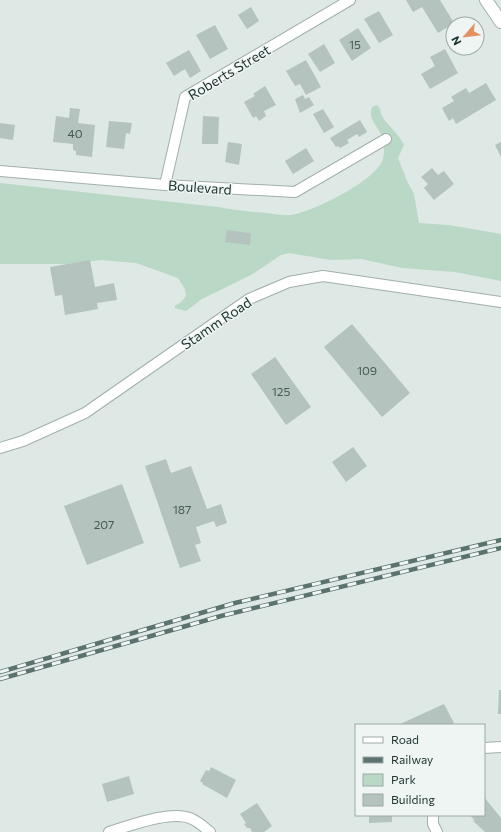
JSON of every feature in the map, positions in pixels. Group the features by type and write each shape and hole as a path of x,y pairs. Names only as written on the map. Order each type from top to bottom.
{"main road":[{"path":"486,0 501,22"}],"street":[{"name":"Roberts Street","path":"165,184 185,97 350,0"},
{"name":"Boulevard","path":"0,171 165,184 295,192 386,139"},
{"name":"Stamm Road","path":"0,448 23,441 84,413 249,299 290,282 323,276 501,302"},
{"path":"485,748 501,747"},
{"path":"110,832 144,821 170,816 191,818 210,832"},
{"path":"433,816 433,824 437,832"}],"green space":[{"path":"377,105 382,116 404,145 398,158 414,194 419,223 449,225 501,234 501,281 455,272 402,268 362,259 331,260 289,253 281,255 251,275 202,299 186,311 175,308 175,306 186,296 185,289 178,278 136,263 101,260 67,264 0,264 0,183 282,215 301,213 343,194 369,176 378,167 383,159 384,150 382,136 371,115 372,107"}],"building":[{"path":"406,0 440,0 450,16 445,16 445,29 438,33 422,7 413,12"},
{"path":"251,7 259,21 247,29 238,15"},
{"path":"379,11 393,35 379,43 364,19"},
{"path":"215,25 228,49 210,59 196,35"},
{"path":"358,28 371,48 352,61 339,40"},
{"path":"324,44 335,63 320,72 308,54"},
{"path":"445,49 445,56 449,56 458,73 430,89 421,74 435,66 430,57"},
{"path":"189,50 201,71 190,78 185,69 174,76 166,63"},
{"path":"306,60 321,87 306,95 300,84 295,86 286,71"},
{"path":"486,83 496,100 456,124 453,118 449,121 442,108 454,101 451,97 466,88 469,93"},
{"path":"265,86 276,105 264,111 266,116 259,121 256,116 253,118 244,102 255,96 253,94"},
{"path":"303,95 305,99 309,97 314,105 300,113 295,99"},
{"path":"70,108 80,109 78,123 95,125 92,157 76,155 76,151 73,150 73,144 53,142 56,116 69,118"},
{"path":"323,109 334,127 324,133 313,114"},
{"path":"203,116 219,117 218,144 202,144"},
{"path":"360,120 367,132 359,137 357,134 347,140 349,143 340,148 338,146 336,147 330,138"},
{"path":"109,121 132,123 130,134 126,133 124,149 106,147"},
{"path":"0,123 15,125 13,140 0,138"},
{"path":"228,142 242,144 239,165 225,162"},
{"path":"501,142 501,157 495,145"},
{"path":"306,148 314,161 293,174 285,161"},
{"path":"432,168 438,175 444,171 454,184 434,200 424,188 428,184 421,177"},
{"path":"227,230 251,234 250,245 225,242"},
{"path":"90,260 95,287 114,283 117,300 97,303 98,309 65,315 62,295 55,296 50,267"},
{"path":"352,324 410,393 382,417 324,347"},
{"path":"275,357 311,407 286,425 251,374"},
{"path":"353,447 367,466 346,482 332,462"},
{"path":"166,459 171,473 191,466 207,509 221,504 227,523 216,527 214,521 196,527 201,543 195,545 201,561 180,568 145,466"},
{"path":"122,484 144,543 87,565 64,506"},
{"path":"499,690 501,690 501,714 498,714"},
{"path":"444,704 454,723 452,724 400,724"},
{"path":"211,767 236,780 227,798 202,784 203,783 200,781 206,770 209,771"},
{"path":"129,776 134,794 107,802 102,784"},
{"path":"485,798 501,818 501,832 485,832 472,820 475,821 471,816 485,816"},
{"path":"257,803 272,826 264,832 252,832 250,828 247,828 244,824 246,823 240,814"},
{"path":"369,816 392,816 392,822 369,823"}],"railway":[{"path":"0,672 235,603 501,540"},
{"path":"0,679 221,616 501,548"}]}
